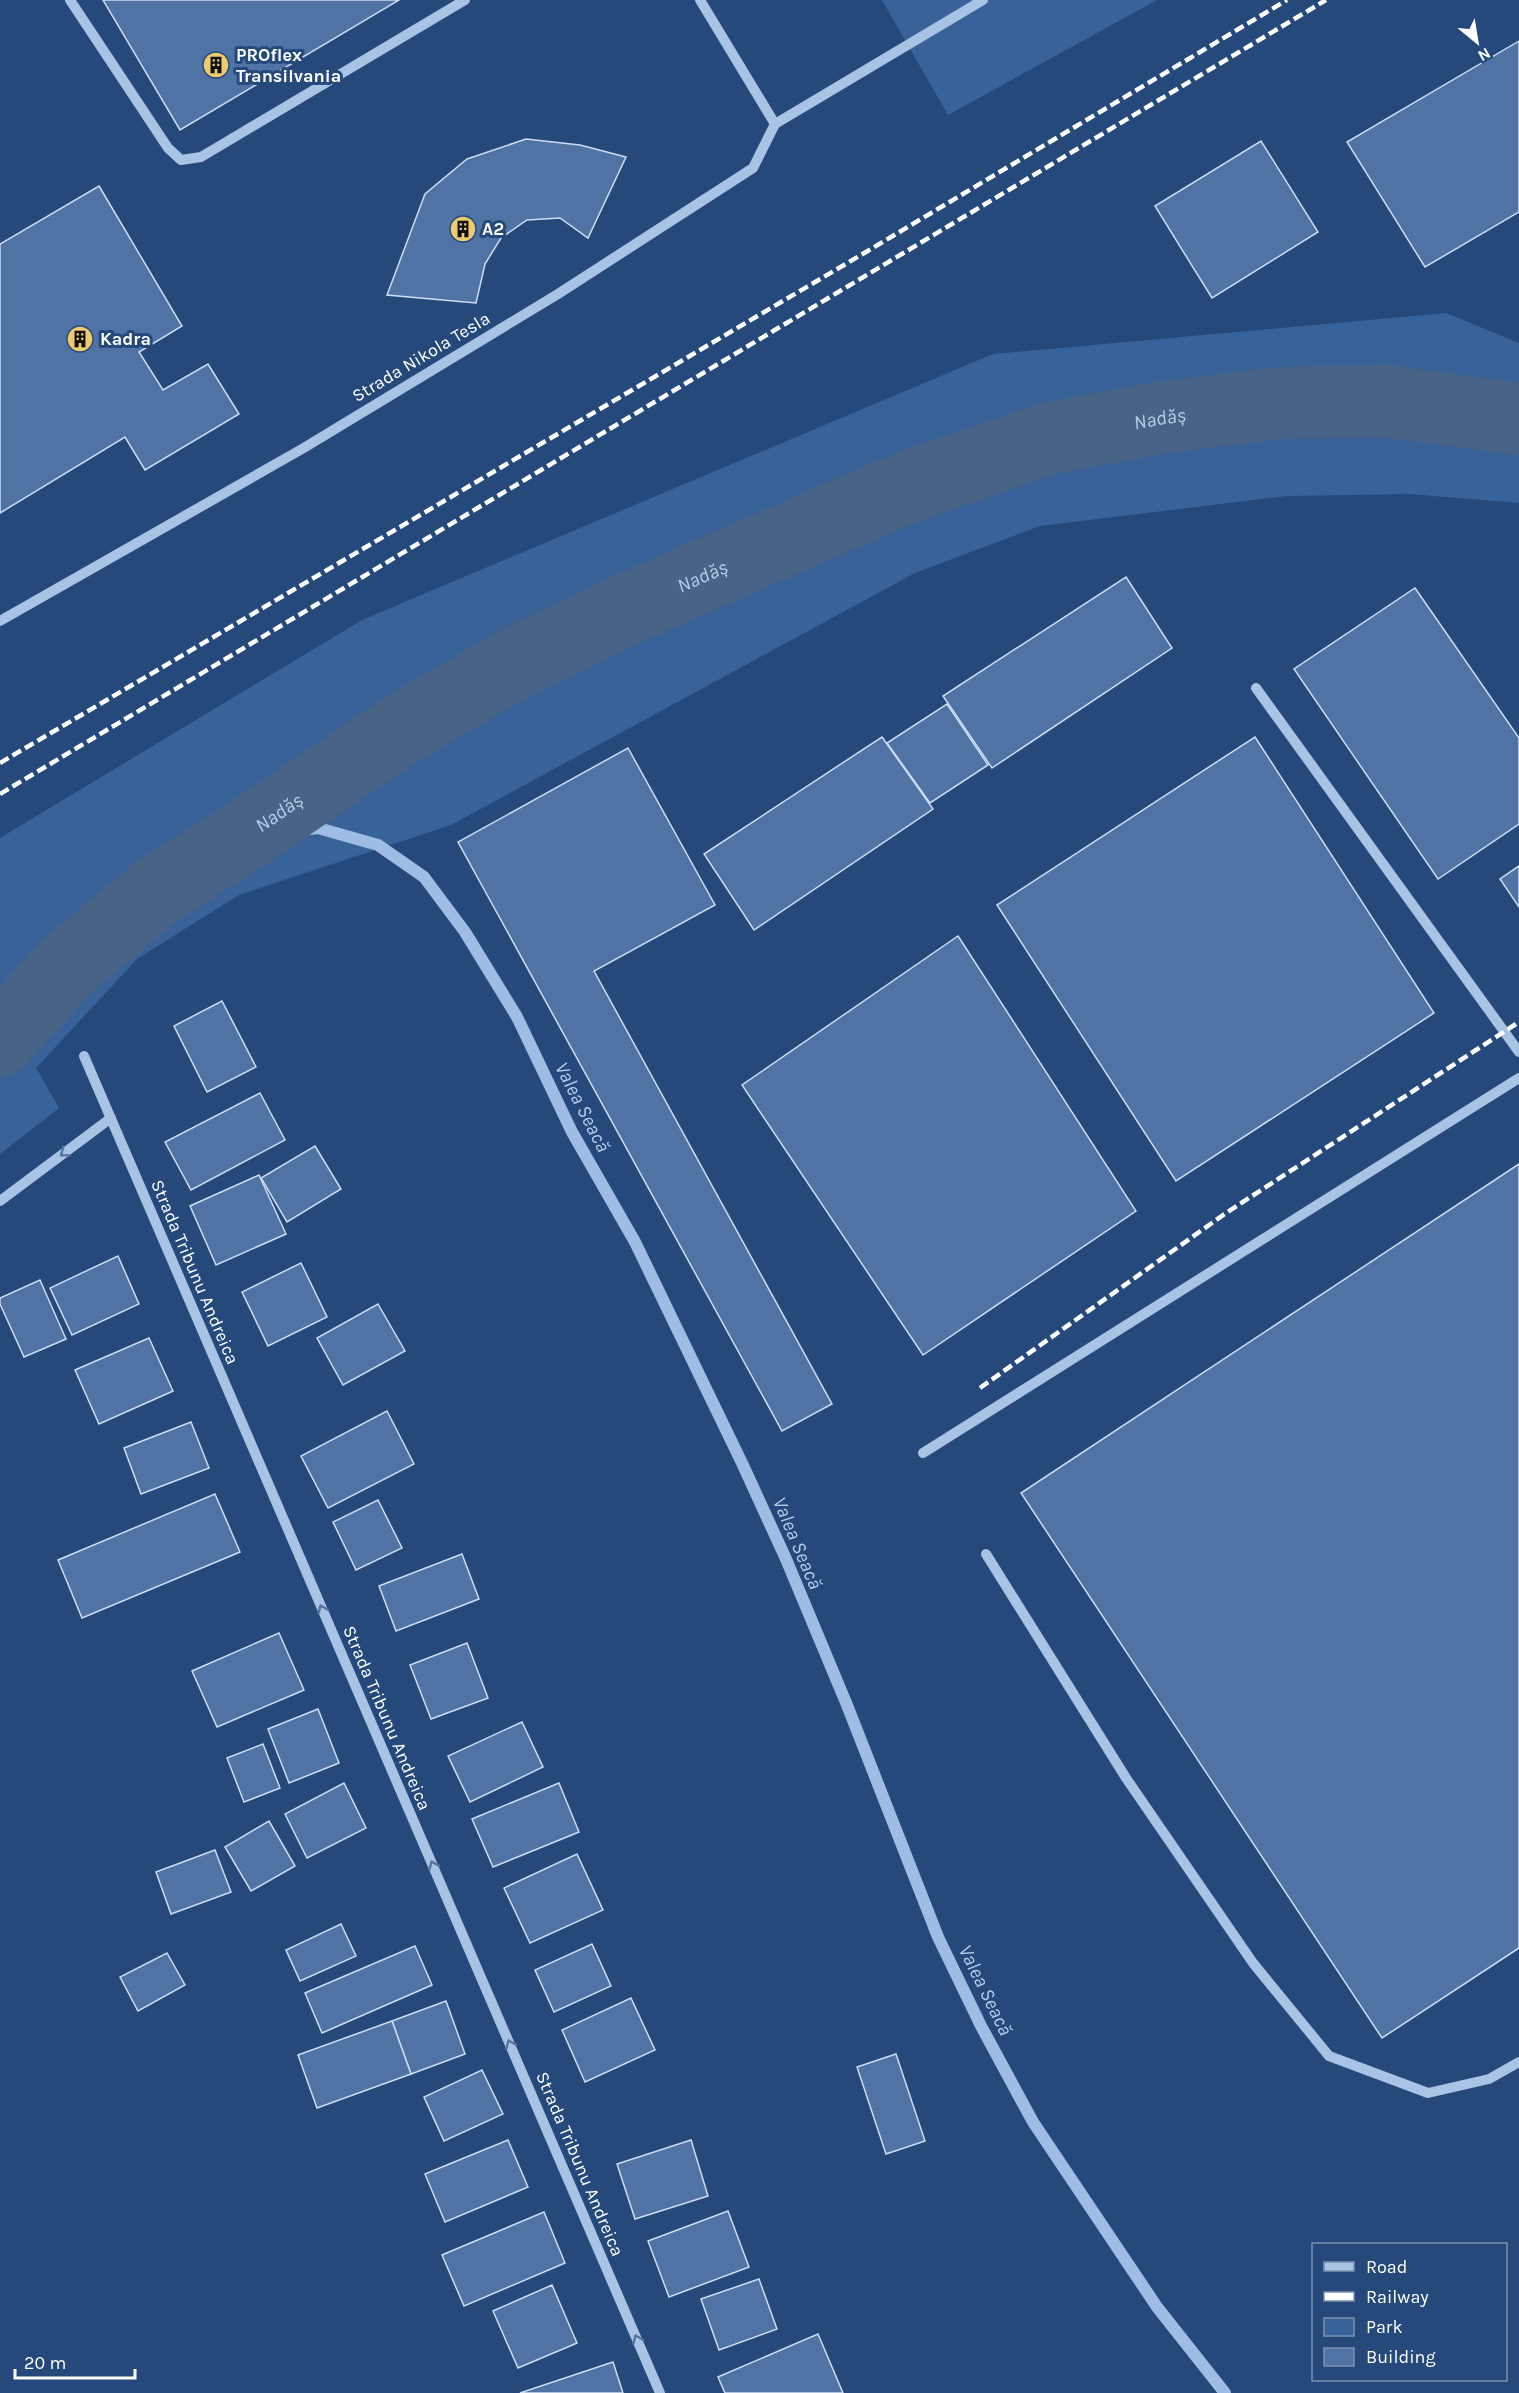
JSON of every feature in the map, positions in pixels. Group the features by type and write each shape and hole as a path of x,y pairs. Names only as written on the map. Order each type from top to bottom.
{"street":[{"path":"70,0 168,148 181,160 201,157 465,0"},
{"path":"700,0 775,124 983,0"},
{"name":"Strada Nikola Tesla","path":"0,621 302,448 558,294 753,168 775,124"},
{"path":"1256,688 1519,1052"},
{"name":"Strada Tribunu Andreica","path":"84,1056 660,2393"},
{"path":"923,1452 1519,1078"},
{"path":"0,1201 111,1118"},
{"path":"986,1554 1126,1778 1246,1954 1329,2056 1428,2093 1489,2079 1519,2062"}],"green space":[{"path":"882,0 1157,0 948,115"},
{"path":"1446,313 1519,343 1519,503 1409,494 1286,496 1040,526 915,573 451,825 239,895 137,959 36,1068 59,1108 0,1154 0,838 362,620 993,354"}],"building":[{"name":"PROflex Transilvania","path":"103,0 399,0 180,130"},
{"path":"1519,41 1519,212 1425,267 1347,142"},
{"name":"A2","path":"526,139 580,145 626,157 588,238 560,218 527,220 501,238 485,264 476,303 387,295 425,194 467,159"},
{"path":"1261,141 1318,232 1212,298 1155,206"},
{"name":"Kadra","path":"99,186 182,326 139,352 163,390 208,364 239,414 145,470 125,437 0,513 0,244"},
{"path":"1126,577 1172,648 992,768 943,696"},
{"path":"1415,588 1519,738 1519,824 1438,879 1294,669"},
{"path":"947,704 988,765 930,803 887,743"},
{"path":"882,737 933,809 754,930 704,854"},
{"path":"1255,737 1434,1013 1176,1181 997,905"},
{"path":"628,748 715,905 594,971 832,1404 782,1431 458,842"},
{"path":"1519,866 1519,907 1500,879"},
{"path":"958,936 1136,1211 923,1355 742,1085"},
{"path":"222,1001 256,1067 207,1092 174,1026"},
{"path":"260,1093 285,1140 191,1190 165,1142"},
{"path":"315,1146 341,1189 287,1222 261,1178"},
{"path":"1519,1164 1519,1948 1382,2038 1021,1493"},
{"path":"259,1175 286,1234 216,1265 190,1206"},
{"path":"118,1256 139,1304 72,1335 50,1288"},
{"path":"301,1263 327,1317 268,1346 242,1292"},
{"path":"40,1280 66,1339 24,1357 0,1304 0,1298"},
{"path":"378,1304 405,1351 343,1385 317,1338"},
{"path":"149,1338 173,1391 99,1424 75,1370"},
{"path":"387,1411 414,1464 328,1508 301,1456"},
{"path":"191,1422 209,1468 141,1494 124,1448"},
{"path":"215,1494 240,1552 82,1618 58,1560"},
{"path":"378,1500 402,1548 356,1570 333,1522"},
{"path":"462,1554 479,1599 396,1631 379,1586"},
{"path":"279,1633 304,1690 217,1727 192,1671"},
{"path":"467,1643 488,1698 431,1719 410,1665"},
{"path":"318,1709 339,1763 289,1783 268,1729"},
{"path":"522,1722 543,1767 470,1802 448,1756"},
{"path":"263,1744 280,1788 244,1802 227,1758"},
{"path":"344,1783 366,1828 307,1858 285,1814"},
{"path":"559,1783 579,1832 493,1867 472,1819"},
{"path":"269,1821 295,1866 251,1891 225,1847"},
{"path":"215,1850 231,1892 171,1914 156,1872"},
{"path":"577,1854 603,1910 530,1943 504,1888"},
{"path":"341,1924 356,1956 300,1981 286,1950"},
{"path":"592,1944 611,1986 554,2012 535,1970"},
{"path":"415,1946 432,1985 322,2033 305,1993"},
{"path":"167,1953 185,1985 138,2011 120,1977"},
{"path":"631,1998 655,2050 585,2082 562,2030"},
{"path":"446,2001 465,2054 411,2074 392,2021"},
{"path":"392,2021 411,2074 317,2108 298,2055"},
{"path":"896,2054 925,2141 886,2154 857,2067"},
{"path":"482,2070 503,2114 444,2141 424,2097"},
{"path":"508,2140 528,2187 445,2222 425,2174"},
{"path":"691,2140 708,2196 635,2219 617,2164"},
{"path":"728,2211 749,2267 669,2297 648,2241"},
{"path":"544,2212 565,2263 464,2306 442,2255"},
{"path":"759,2279 777,2329 719,2350 701,2299"},
{"path":"552,2285 577,2343 518,2368 493,2311"},
{"path":"818,2334 843,2393 725,2393 718,2377"},
{"path":"613,2362 623,2393 520,2393"}],"waterway":[{"name":"Nadăș","path":"0,1040 66,967 157,891 244,836 400,730 519,661 654,597 912,485 1051,438 1164,417 1281,403 1385,401 1519,419"},
{"name":"Valea Seacă","path":"244,836 318,828 378,845 424,877 465,932 517,1017 572,1132 635,1242 742,1463 786,1559 847,1705 938,1937 981,2026 1033,2122 1157,2307 1225,2393"}],"railway":[{"path":"0,763 866,252 1287,0"},
{"path":"0,794 1326,0"},
{"path":"980,1388 1226,1213 1519,1022"}],"place":[{"name":"PROflex Transilvania","path":"216,65"},
{"name":"A2","path":"463,229"},
{"name":"Kadra","path":"80,339"}]}
